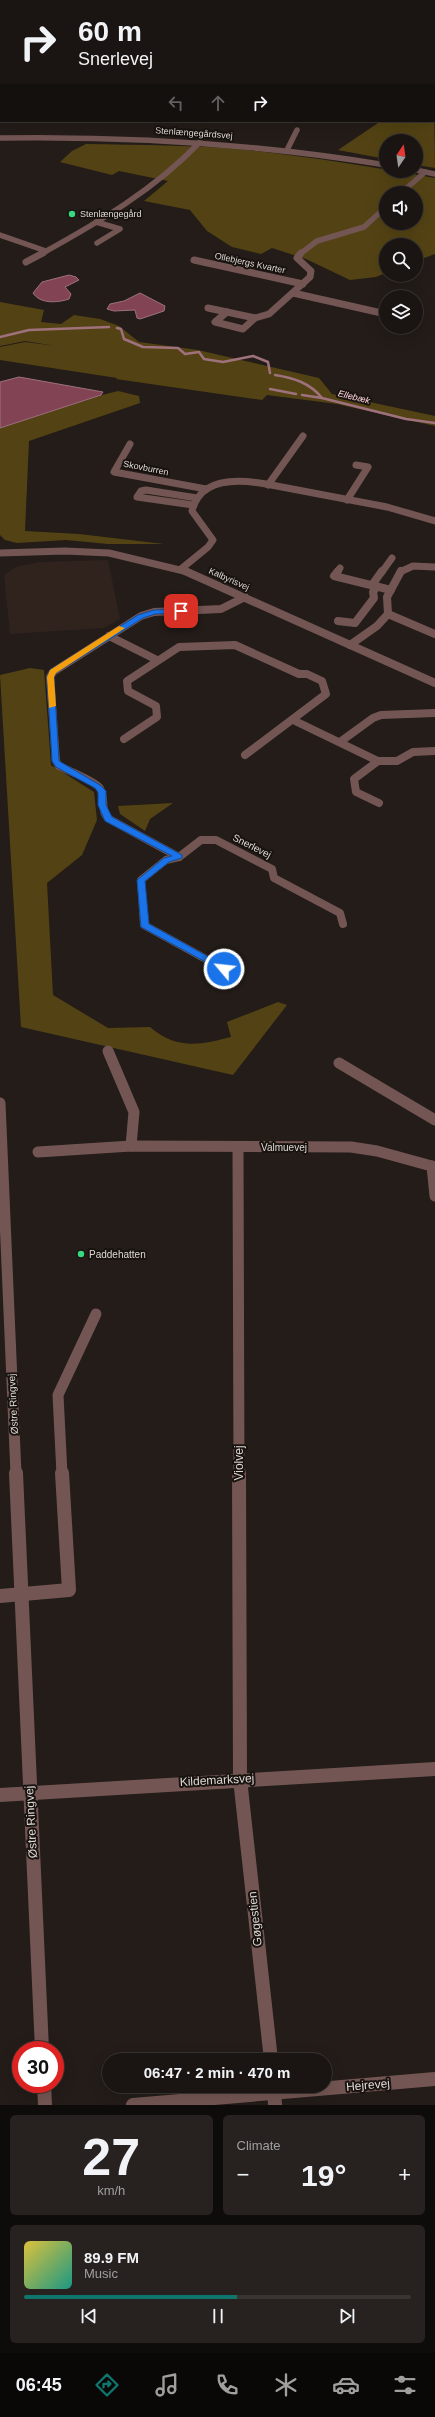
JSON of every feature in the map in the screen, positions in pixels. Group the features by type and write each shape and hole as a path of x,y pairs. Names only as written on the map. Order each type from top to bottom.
{"street":[{"path":"287,150 297,130"},
{"name":"Stenlængegårdsvej","path":"0,138 99,137 200,142 287,150 379,164"},
{"path":"26,262 124,206 189,157 200,142"},
{"path":"409,186 425,172 435,174"},
{"name":"Ollebjergs Kvarter","path":"194,260 303,284 310,277 311,271 297,258 300,252 333,234 360,229 370,224 379,214"},
{"path":"96,222 120,229 97,243"},
{"path":"1,237 46,251"},
{"path":"227,312 215,322 243,329 255,318 269,314 303,284"},
{"path":"293,293 379,312"},
{"path":"208,308 255,318"},
{"path":"268,485 303,436"},
{"name":"Skovburren","path":"130,444 114,472 206,489"},
{"path":"347,500 368,467 356,465"},
{"name":"Skovburren","path":"193,505 197,498 206,489 215,484 237,481 268,485 415,513 435,521"},
{"path":"181,569 208,547 213,540 210,533 192,511 193,505 137,497 141,491 146,490 197,498"},
{"name":"Kalbyrisvej","path":"0,553 72,551 109,553 181,569 435,683"},
{"path":"338,620 355,623 374,598 374,586 392,558"},
{"path":"350,645 377,626 388,614 387,598 405,568 435,567"},
{"path":"340,568 334,576 391,590"},
{"path":"179,856 108,819 102,805 102,791 98,786 59,766 56,761 50,677 53,672 141,616 154,612 221,610 245,597"},
{"path":"388,614 435,634"},
{"path":"109,636 157,660"},
{"path":"124,739 157,716 156,706 128,691 127,681 179,647 235,645 299,674 306,674 322,682 326,694 245,755"},
{"path":"340,742 373,718 381,715 435,713"},
{"path":"292,720 378,761 397,761 412,752 435,750"},
{"path":"378,761 354,779 356,792 379,803"},
{"name":"Snerlevej","path":"224,969 144,925 141,880 166,860 179,856 201,840 216,840 272,869 274,878 340,913 343,924"},
{"path":"108,1051 134,1112 131,1146"},
{"path":"339,1063 435,1120"},
{"name":"Østre Ringvej","path":"0,1103 5,1314 21,1594 42,2041"},
{"name":"Valmuevej","path":"38,1152 131,1146 351,1147 377,1151 434,1167"},
{"name":"Violvej","path":"238,1147 240,1779"},
{"path":"434,1167 435,1196"},
{"path":"0,1596 69,1590 58,1395 96,1314"},
{"name":"Kildemarksvej","path":"0,1794 240,1779 435,1769"},
{"name":"Gøgestien","path":"240,1779 270,2053"},
{"name":"Hejrevej","path":"133,2105 274,2095 435,2079"},
{"path":"44,2093 45,2105"}],"shaded area":[{"path":"380,122 434,122 435,168 423,166 423,134 379,134 379,158 338,150"},
{"path":"86,144 207,147 247,150 379,168 379,178 423,178 423,176 435,178 435,254 423,258 423,238 379,238 379,276 350,280 306,259 272,248 261,254 232,247 207,231 190,210 144,201 168,181 119,171 112,175 60,162 72,151"},
{"path":"69,275 76,277 79,280 65,287 71,294 69,299 49,302 36,297 33,293 42,282"},
{"path":"140,293 165,306 164,311 140,319 137,318 135,310 114,311 107,309 110,304 124,301"},
{"path":"0,302 44,310 41,322 61,324 74,315 100,319 119,326 139,342 198,350 319,378 332,394 435,416 435,426 337,404 267,395 262,400 116,379 117,378 0,360 0,347 25,342 56,346 25,341 0,346"},
{"path":"19,377 103,392 101,395 0,428 0,382"},
{"path":"118,391 139,396 140,403 29,441 25,531 79,534 164,544 108,544 66,540 17,543 5,540 0,535 0,428"},
{"path":"108,560 120,619 104,628 10,634 4,575 16,567 39,562"},
{"path":"30,668 44,670 51,765 94,792 97,820 82,855 47,883 53,995 108,1028 150,1027 169,1039 189,1044 209,1042 231,1037 227,1022 278,1002 287,1005 233,1075 21,1027 0,675"},
{"path":"173,803 150,819 145,831 120,814 118,806"}],"waterway":[{"name":"Ellebæk","path":"0,337 29,330 109,327"},
{"name":"Ellebæk","path":"117,328 121,329 124,339 143,347 178,348 185,354 199,352 204,359 223,362 253,356 268,362 270,373"},
{"name":"Ellebæk","path":"275,375 301,382 312,388 322,398"},
{"path":"270,389 296,394"},
{"path":"302,395 322,398"},
{"name":"Ellebæk","path":"322,398 406,419 435,423"}],"slow traffic":[{"path":"52,706 50,677 53,672 122,628"}],"place":[{"name":"Stenlængegård","path":"72,214"},
{"name":"Paddehatten","path":"81,1254"}],"route":[{"path":"181,611 154,612 141,616 53,672 50,677 56,761 59,766 98,786 102,791 102,805 108,819 179,856 166,860 141,880 144,925 183,948 224,969"}]}
